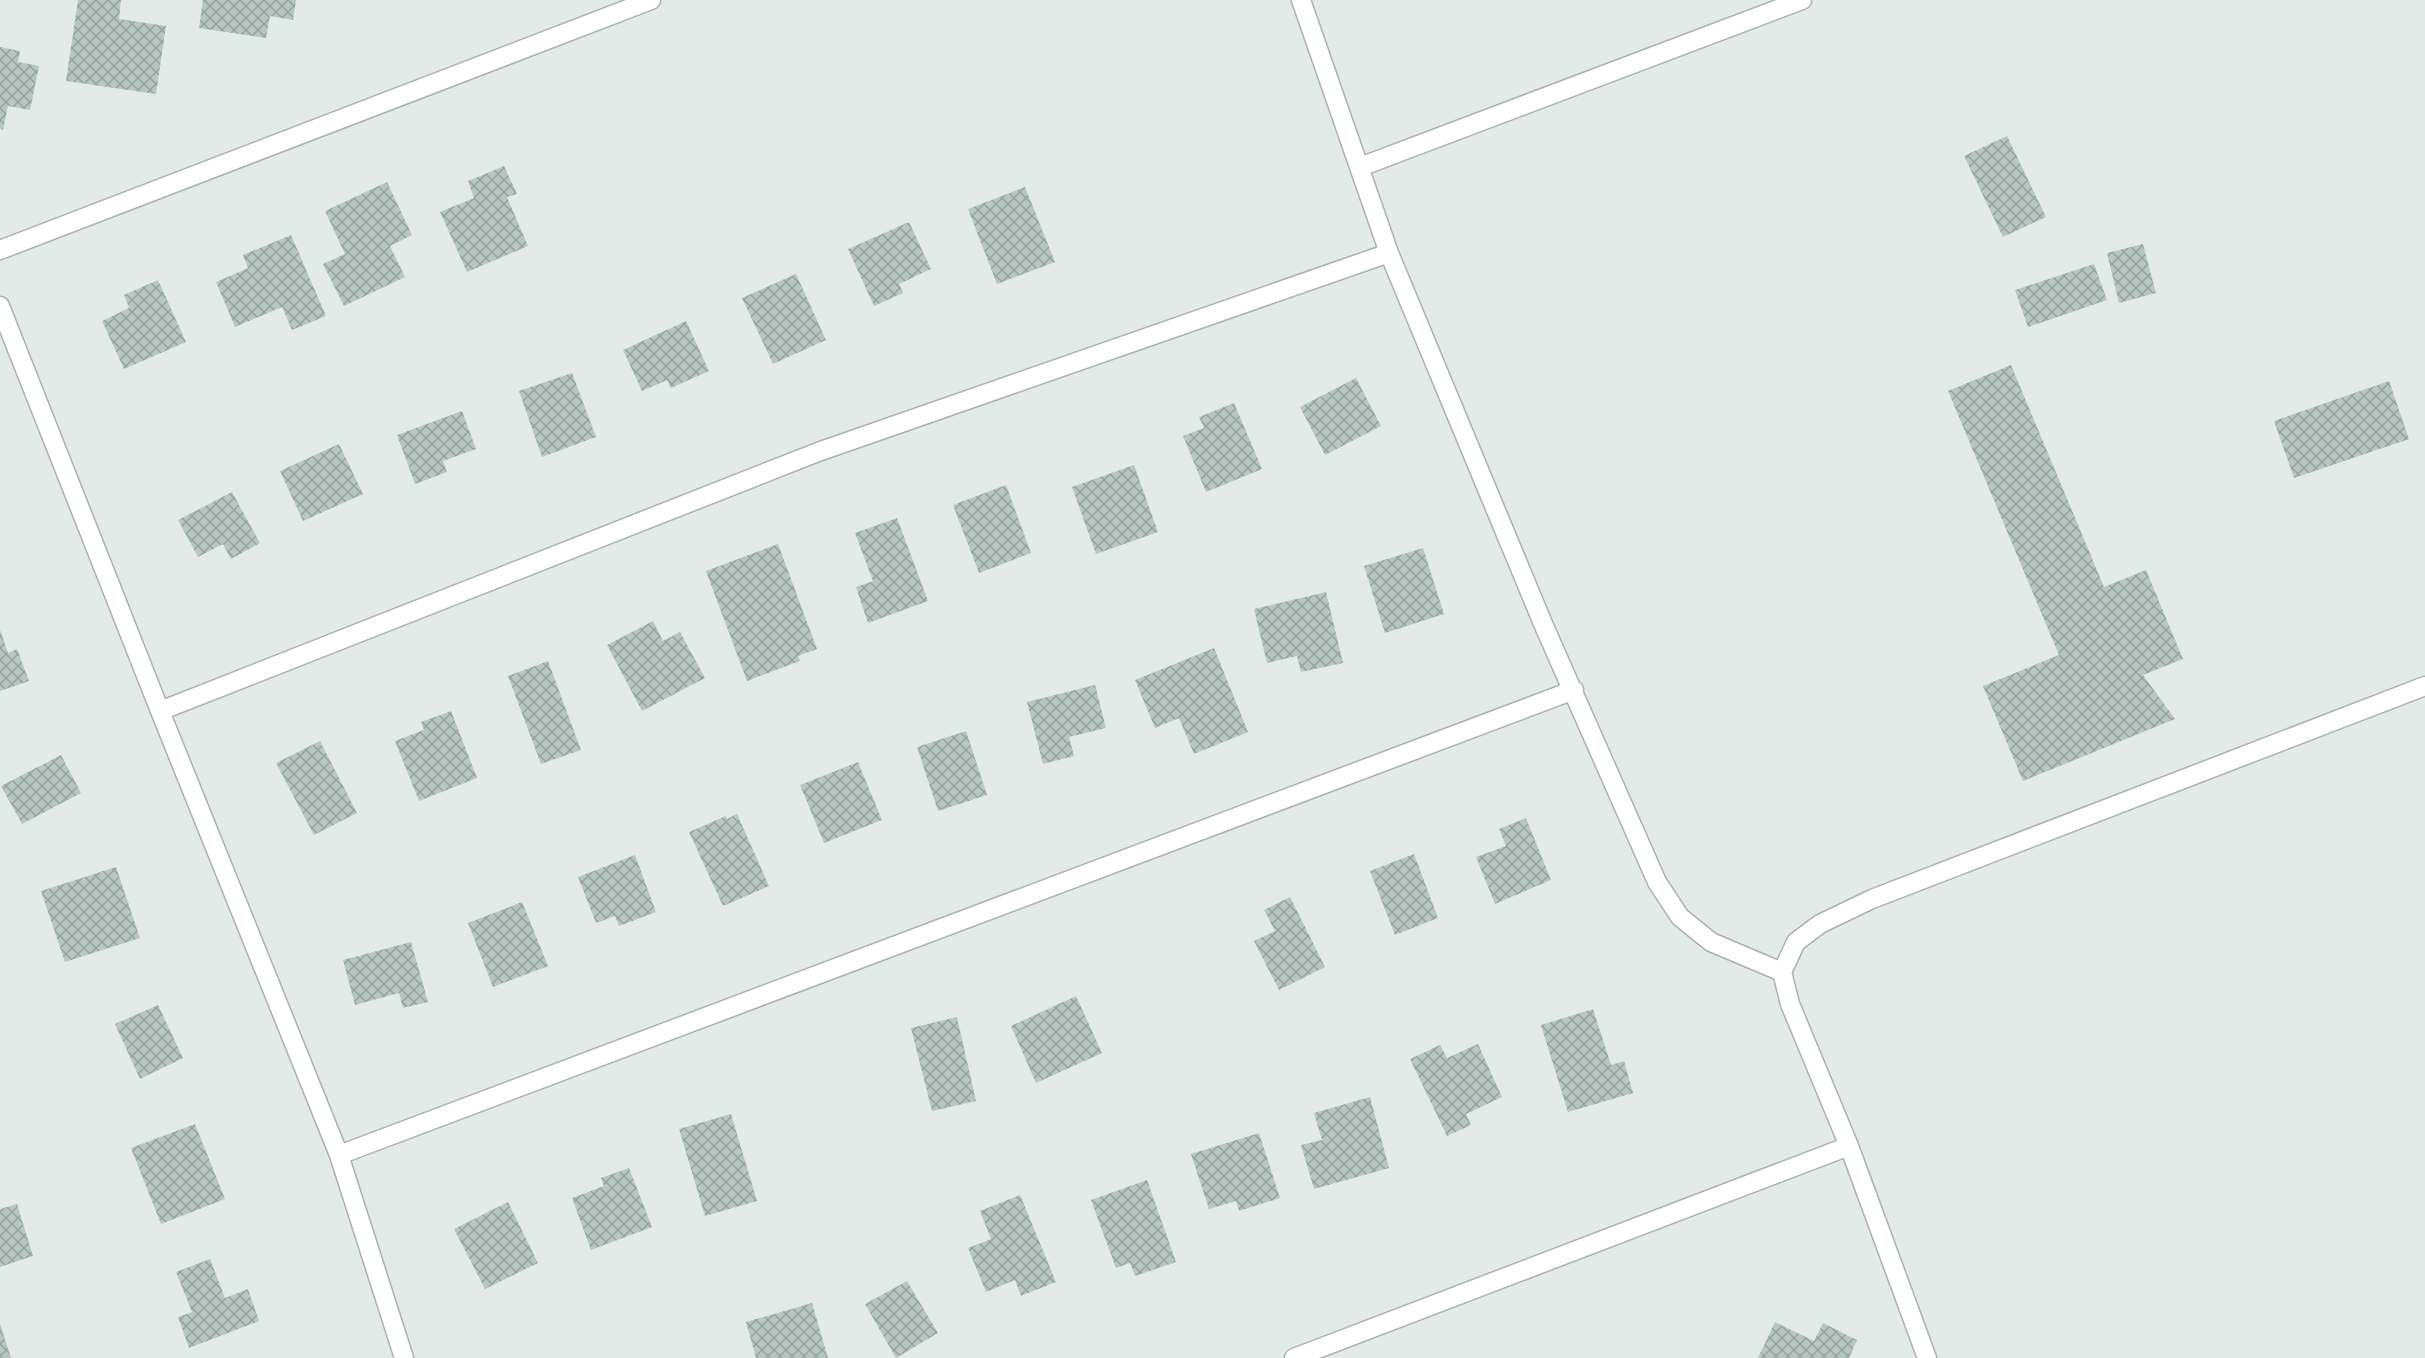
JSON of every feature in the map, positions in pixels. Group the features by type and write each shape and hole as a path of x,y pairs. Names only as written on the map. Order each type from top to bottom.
{"street":[{"path":"0,250 651,0"},
{"path":"1301,0 1389,253 1544,626 1657,882 1680,917 1712,942 1782,972"},
{"path":"1360,167 1802,0"},
{"path":"160,711 818,452 1389,253"},
{"path":"0,306 339,1155 404,1358"},
{"path":"1927,1358 1849,1146 1790,1004 1782,972 1796,942 1820,924 1872,898 2425,686"},
{"path":"339,1155 1574,690"},
{"path":"1294,1358 1849,1146"}],"building":[{"path":"78,0 121,0 119,19 166,26 156,94 66,81"},
{"path":"203,0 296,0 293,20 270,16 266,38 199,28"},
{"path":"0,47 20,51 18,62 39,66 30,110 8,106 3,130 0,129"},
{"path":"2007,136 2046,217 2003,237 1964,156"},
{"path":"504,166 517,194 507,197 528,246 467,272 440,212 474,198 468,181"},
{"path":"387,182 412,235 390,246 405,277 344,306 323,264 345,254 325,211"},
{"path":"1025,187 1055,262 997,284 968,209"},
{"path":"909,222 931,269 899,284 903,293 874,306 848,249"},
{"path":"291,235 326,316 292,330 282,307 235,327 216,282 248,268 243,255"},
{"path":"2143,244 2156,293 2119,303 2107,253"},
{"path":"2094,264 2107,300 2028,327 2015,290"},
{"path":"796,274 826,340 773,364 742,298"},
{"path":"158,280 186,342 124,369 102,321 129,308 124,295"},
{"path":"686,321 709,371 671,388 667,380 642,391 623,350"},
{"path":"2011,365 2104,587 2146,570 2183,659 2143,675 2175,719 2023,781 1983,686 2059,655 1948,391"},
{"path":"572,373 596,437 542,457 519,391"},
{"path":"1356,378 1381,426 1325,455 1300,407"},
{"path":"2389,381 2409,439 2294,478 2274,421"},
{"path":"1234,403 1262,469 1206,492 1183,436 1204,428 1199,417"},
{"path":"462,411 476,449 443,461 447,472 415,484 397,435"},
{"path":"339,444 363,494 303,521 280,471"},
{"path":"1134,465 1158,532 1096,554 1072,487"},
{"path":"1006,485 1031,553 979,573 953,505"},
{"path":"232,492 260,543 231,559 223,544 198,557 178,520"},
{"path":"897,518 928,601 868,623 856,587 873,581 855,533"},
{"path":"778,544 817,649 798,656 800,661 747,681 706,571"},
{"path":"1423,548 1444,614 1385,633 1364,566"},
{"path":"1326,592 1343,663 1301,672 1297,656 1267,663 1254,609"},
{"path":"653,621 663,641 680,632 705,678 642,711 607,645"},
{"path":"0,630 8,653 17,649 29,681 0,691"},
{"path":"1214,648 1248,732 1194,754 1179,718 1155,728 1135,680"},
{"path":"548,661 581,750 541,764 508,676"},
{"path":"1095,685 1106,728 1069,737 1074,756 1043,764 1027,702"},
{"path":"451,711 477,778 419,801 395,741 424,730 421,722"},
{"path":"966,731 987,795 938,811 917,747"},
{"path":"320,741 357,813 314,835 276,763"},
{"path":"61,755 81,793 22,824 1,786"},
{"path":"858,762 882,820 824,843 800,785"},
{"path":"737,814 769,886 723,906 689,832 726,816 727,819"},
{"path":"1526,818 1551,880 1495,904 1476,857 1506,846 1499,829"},
{"path":"1414,854 1438,918 1395,935 1370,871"},
{"path":"635,855 656,912 619,926 615,916 596,923 578,877"},
{"path":"116,867 140,938 65,962 41,891"},
{"path":"1290,897 1325,967 1279,990 1254,941 1275,931 1264,910"},
{"path":"522,902 548,966 493,987 468,923"},
{"path":"411,942 428,1002 403,1008 399,993 355,1005 343,960"},
{"path":"1076,996 1102,1053 1036,1083 1011,1026"},
{"path":"158,1005 183,1058 140,1079 115,1024"},
{"path":"1593,1009 1611,1065 1624,1061 1633,1093 1568,1112 1541,1025"},
{"path":"957,1017 976,1101 932,1111 911,1028"},
{"path":"1478,1044 1502,1097 1466,1114 1471,1125 1447,1136 1410,1059 1440,1045 1447,1058"},
{"path":"1370,1097 1389,1168 1314,1189 1301,1145 1322,1140 1314,1113"},
{"path":"731,1114 757,1201 705,1216 679,1129"},
{"path":"195,1124 225,1199 161,1224 131,1148"},
{"path":"1259,1133 1280,1198 1239,1211 1236,1201 1209,1209 1191,1154"},
{"path":"629,1168 652,1227 591,1250 572,1198 604,1186 601,1178"},
{"path":"1147,1180 1176,1262 1135,1276 1130,1263 1116,1268 1091,1200"},
{"path":"1020,1195 1056,1282 1021,1296 1015,1280 986,1292 968,1248 991,1239 980,1211"},
{"path":"508,1202 538,1263 485,1289 454,1229"},
{"path":"17,1204 33,1256 0,1267 0,1209"},
{"path":"210,1259 225,1298 248,1289 259,1321 189,1348 178,1317 192,1312 176,1272"},
{"path":"907,1281 938,1333 896,1358 865,1304"},
{"path":"812,1303 828,1358 756,1358 746,1322"},
{"path":"1775,1322 1814,1341 1823,1323 1857,1340 1849,1358 1758,1358"},
{"path":"0,1324 11,1358 0,1358"}]}
